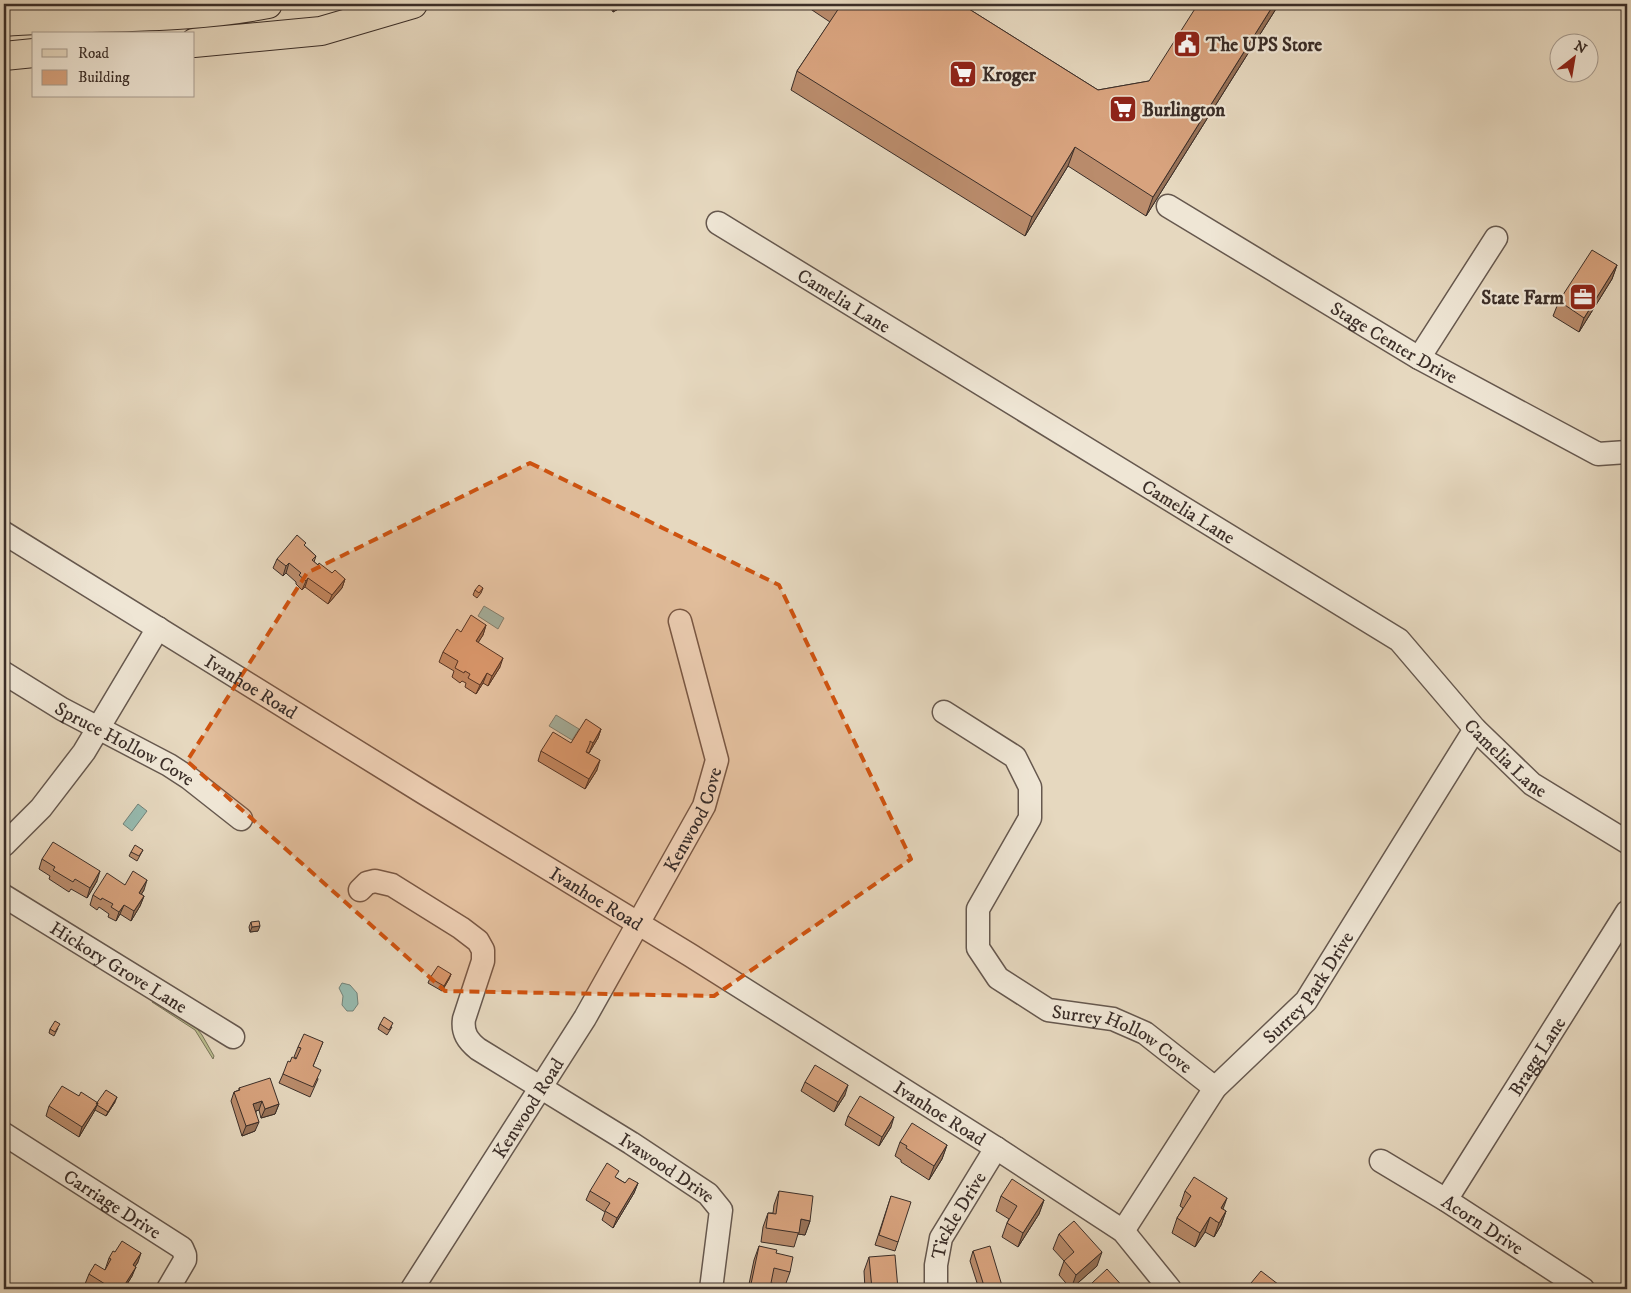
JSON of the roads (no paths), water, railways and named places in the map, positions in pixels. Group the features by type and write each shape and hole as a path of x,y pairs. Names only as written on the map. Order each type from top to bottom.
{"main road":[{"path":"4,22 42,19 116,18 181,24 268,4"},
{"path":"195,43 320,31 413,4"},
{"path":"4,56 32,53"}],"street":[{"name":"Stage Center Drive","path":"1168,206 1419,358 1598,454 1627,452"},
{"name":"Camelia Lane","path":"718,223 1399,640 1475,729 1532,784 1627,842"},
{"path":"1419,358 1496,238"},
{"name":"Ivanhoe Road","path":"4,533 639,924 996,1148 1123,1231 1170,1289"},
{"name":"Kenwood Cove","path":"639,924 704,806 717,760 680,621"},
{"path":"4,845 52,794 84,752 158,628"},
{"name":"Spruce Hollow Cove","path":"4,672 62,709 169,765 241,819"},
{"name":"Surrey Hollow Cove","path":"944,712 1015,757 1030,787 1030,818 978,909 978,948 998,978 1048,1010 1113,1019 1145,1033 1216,1088"},
{"name":"Surrey Park Drive","path":"1123,1231 1216,1088 1306,1001 1475,729"},
{"name":"Ivawood Drive","path":"360,890 367,884 375,881 392,885 461,928 478,941 483,950 483,961 463,1026 468,1040 478,1049 631,1142 708,1194 721,1210 711,1289"},
{"name":"Hickory Grove Lane","path":"4,896 233,1037"},
{"name":"Bragg Lane","path":"1446,1200 1627,912"},
{"name":"Kenwood Road","path":"412,1289 542,1088 639,924"},
{"name":"Carriage Drive","path":"4,1134 182,1248 185,1260 168,1289"},
{"name":"Tickle Drive","path":"936,1289 936,1265 941,1238 996,1148"},
{"name":"Acorn Drive","path":"1382,1161 1583,1289"}],"water":[{"path":"484,606 504,618 498,629 478,616"},
{"path":"556,715 579,729 572,740 549,726"},
{"path":"138,804 147,811 132,831 123,824"},
{"path":"342,983 350,985 357,993 358,1004 353,1011 347,1011 342,1005 343,996 339,988"}],"place":[{"name":"The UPS Store","path":"1187,44"},
{"name":"Kroger","path":"963,74"},
{"name":"Burlington","path":"1123,109"},
{"name":"State Farm","path":"1583,297"}]}
